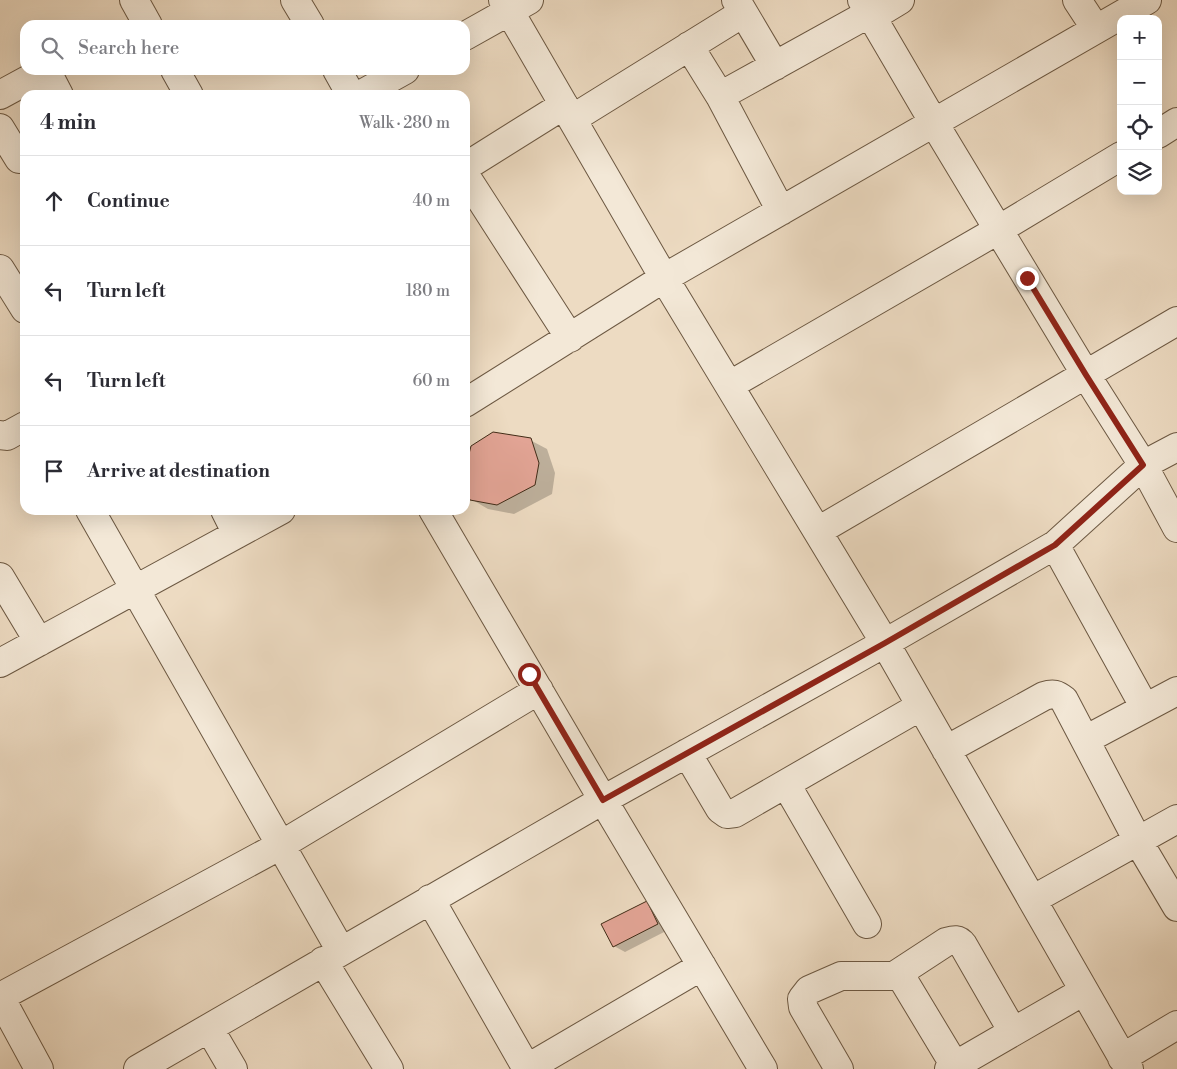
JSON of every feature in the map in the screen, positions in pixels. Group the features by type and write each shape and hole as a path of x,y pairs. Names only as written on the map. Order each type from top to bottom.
{"street":[{"path":"295,0 307,20"},
{"path":"720,96 775,66 868,10 900,0"},
{"path":"1077,0 1096,29"},
{"path":"470,401 664,278 1147,0"},
{"path":"470,33 514,4 568,112 664,278 885,643 1126,1064 1177,1025"},
{"path":"470,164 689,46 740,6 775,66"},
{"path":"868,10 998,230 1143,465 1177,528"},
{"path":"689,46 720,96 781,211"},
{"path":"0,95 37,75"},
{"path":"49,75 56,90"},
{"path":"177,75 186,90"},
{"path":"339,75 348,90"},
{"path":"369,90 395,75"},
{"path":"1162,131 1177,122"},
{"path":"0,128 15,161"},
{"path":"730,386 1117,158"},
{"path":"470,182 570,338"},
{"path":"0,269 20,296"},
{"path":"818,531 1177,321"},
{"path":"0,436 7,436 20,429"},
{"path":"138,1069 603,800 885,643 1055,545 1143,465 1177,447"},
{"path":"93,515 281,845 332,956 389,1069"},
{"path":"227,515 237,534"},
{"path":"0,663 271,515"},
{"path":"436,515 763,1069"},
{"path":"1055,545 1145,708"},
{"path":"0,577 39,642"},
{"path":"39,1069 0,997 281,845 539,690"},
{"path":"1085,740 1177,691"},
{"path":"946,750 1044,696 1058,695 1064,700 1138,840 1177,907"},
{"path":"687,753 720,809 727,814 735,813 921,706"},
{"path":"786,784 867,924"},
{"path":"1032,900 1177,819"},
{"path":"430,900 526,1069 702,966"},
{"path":"839,1069 803,1006 802,1000 804,995 809,990 841,976 888,977 898,973 946,942 954,939 960,941 1013,1032"},
{"path":"898,973 952,1067 1084,991"},
{"path":"209,1028 233,1069"}],"building":[{"path":"493,432 531,438 539,463 535,485 497,505 470,500 471,446"},
{"path":"647,901 658,924 613,947 601,924"}],"route":[{"path":"529,674 603,800 885,643 1055,545 1143,465 1027,278"}]}
